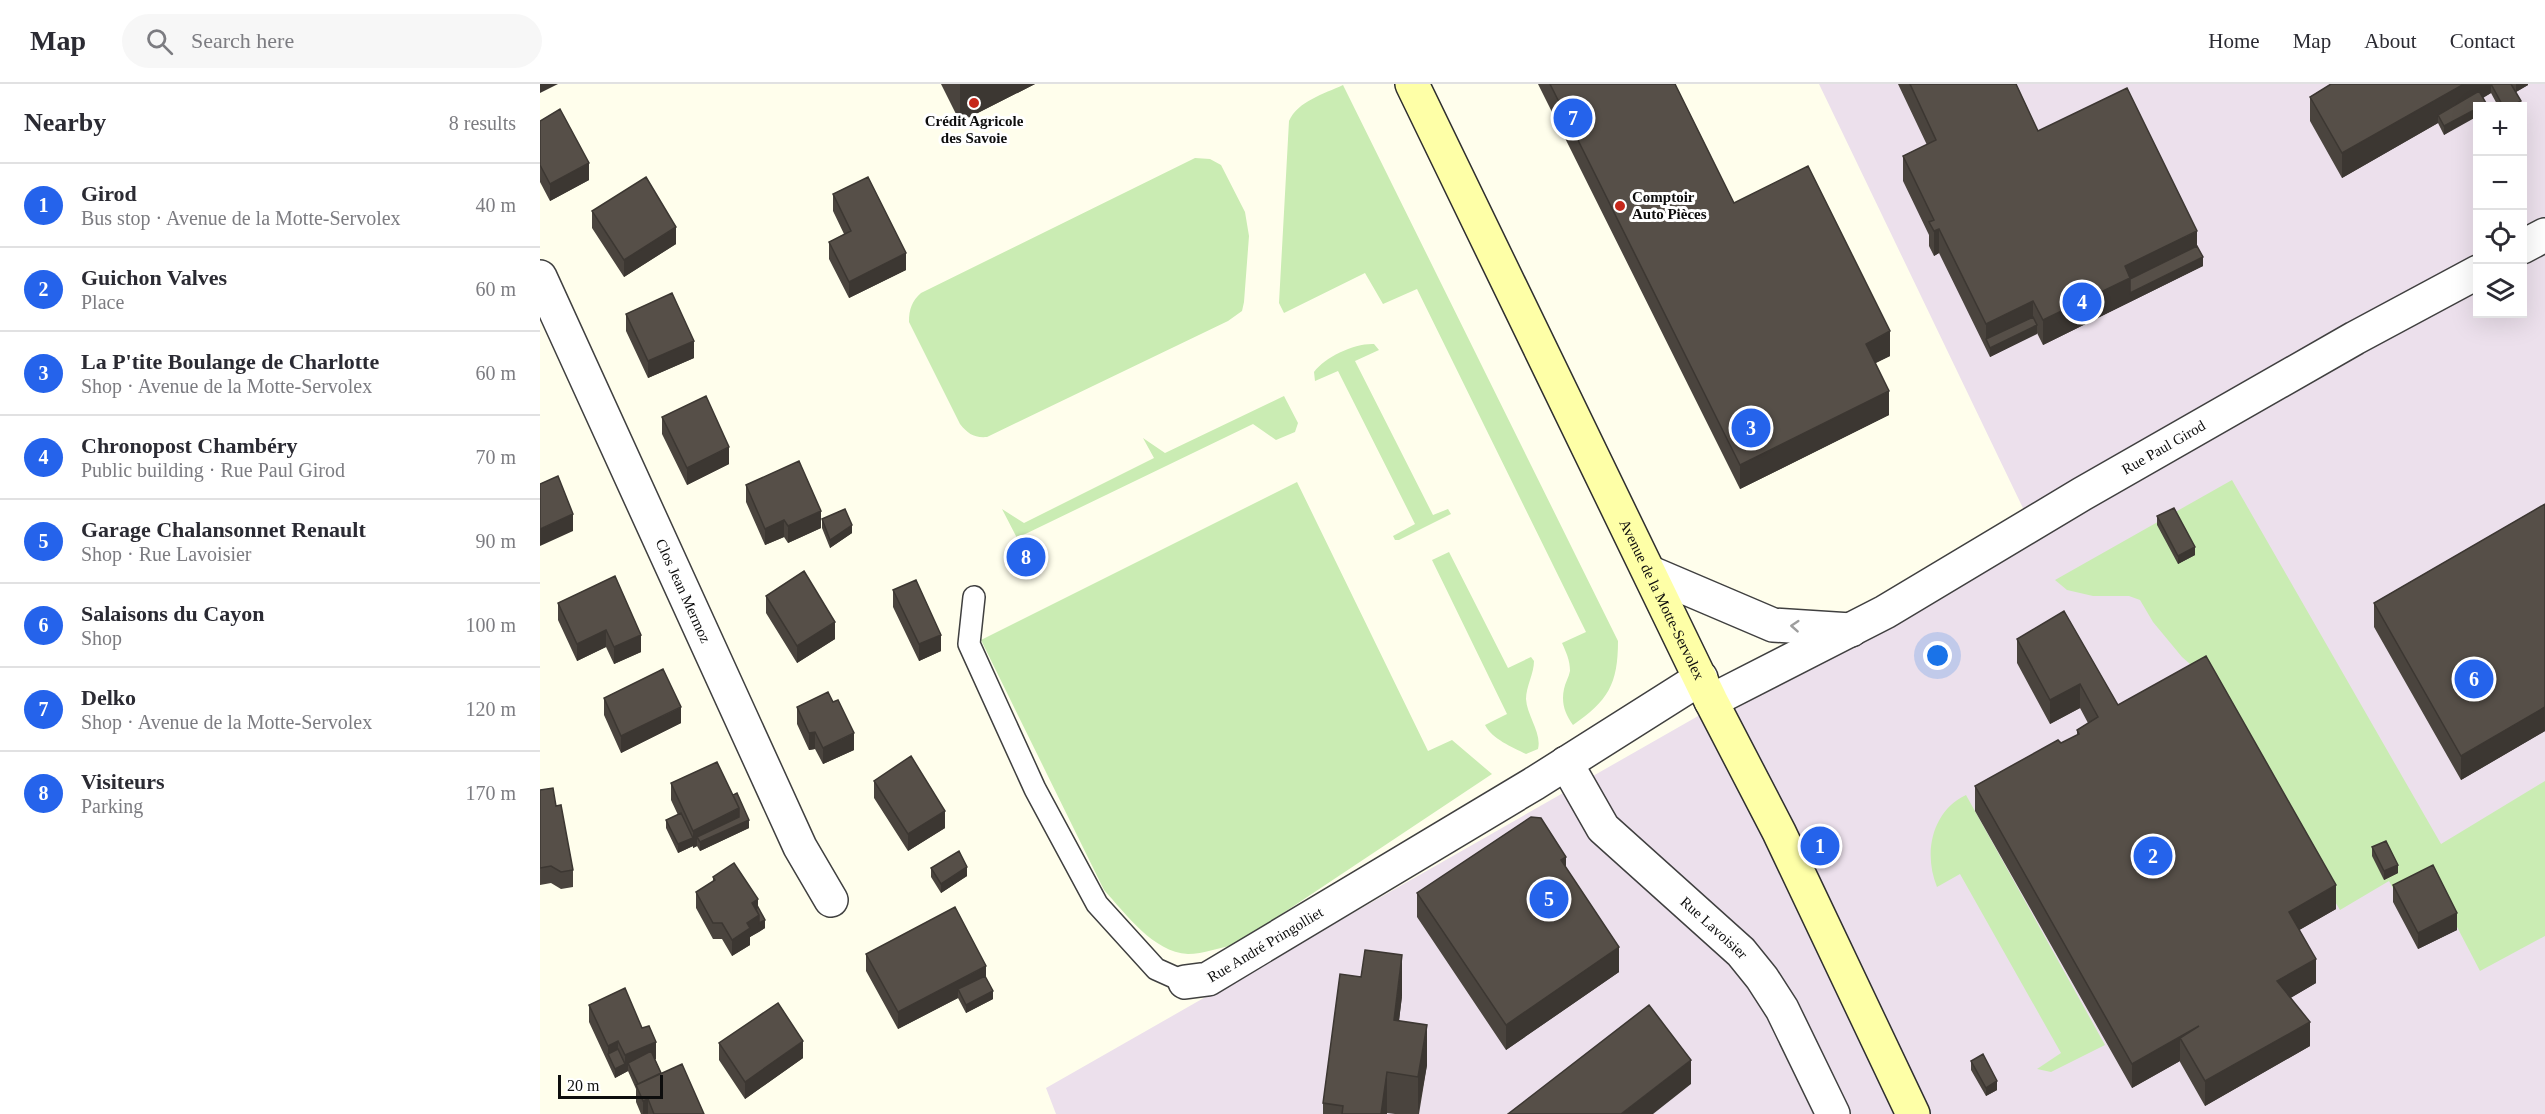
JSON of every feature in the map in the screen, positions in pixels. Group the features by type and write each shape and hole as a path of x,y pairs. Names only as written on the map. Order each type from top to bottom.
{"main road":[{"name":"Avenue de la Motte-Servolex","path":"1412,84 1706,690 1779,832 1913,1114"}],"street":[{"path":"2527,245 2545,235"},
{"name":"Rue Paul Girod","path":"1706,690 1853,630 2163,447 2473,275"},
{"name":"Clos Jean Mermoz","path":"540,277 800,847 831,900"},
{"path":"1651,573 1773,624 1853,630"},
{"name":"Rue André Pringolliet","path":"1185,982 1208,979 1566,763 1706,690"},
{"name":"Rue Lavoisier","path":"1566,763 1603,828 1741,952 1762,978 1782,1009 1833,1114"}],"lane":[{"name":"Rue André Pringolliet","path":"974,597 969,644 1035,789 1096,904 1156,969 1185,982"}],"shaded area":[{"path":"1819,84 2545,84 2545,1114 1056,1114 1046,1088 1756,683 2034,531"}],"green space":[{"path":"1343,85 1618,641 1616,669 1609,690 1595,708 1573,725 1563,704 1564,689 1570,671 1569,660 1562,643 1586,632 1417,289 1383,304 1365,273 1284,313 1279,303 1289,121 1305,103"},
{"path":"1195,158 1210,159 1221,165 1245,212 1249,236 1242,311 1228,321 987,437 972,435 960,424 909,322 913,302 921,293"},
{"path":"1374,344 1379,350 1355,361 1433,515 1448,509 1451,514 1399,540 1395,540 1393,536 1415,524 1338,371 1315,381 1314,372 1325,361 1350,348"},
{"path":"1284,396 1298,423 1295,432 1276,440 1253,424 1017,538 1002,509 1024,523 1154,458 1143,438 1165,453"},
{"path":"2232,480 2441,844 2545,781 2545,936 2480,971 2432,879 2397,896 2389,881 2340,910 2198,671 2182,657 2153,622 2140,600 2129,596 2093,596 2067,590 2055,580"},
{"path":"1297,482 1428,751 1452,740 1492,774 1235,945 1194,954 1175,952 1163,947 1141,930 1104,890 981,640"},
{"path":"1449,552 1508,668 1531,657 1534,661 1526,699 1539,743 1538,749 1526,754 1497,738 1485,725 1507,714 1432,560"},
{"path":"1966,795 2105,1045 2051,1072 2037,1069 2061,1053 1960,874 1937,887 1933,874 1931,847 1938,822 1954,802"}],"building":[{"path":"1550,84 1675,84 1734,203 1808,166 1890,331 1866,344 1889,391 1740,465"},
{"path":"1910,84 2016,84 2038,131 2127,88 2197,231 2125,266 2130,278 2043,320 2033,301 1986,324 1939,229 1934,231 1929,222 1934,220 1903,156 1936,140"},
{"path":"2331,84 2464,84 2342,153 2310,97"},
{"path":"2491,84 2511,84 2521,101 2501,102"},
{"path":"2479,91 2485,102 2473,102 2473,111 2444,126 2438,115"},
{"path":"560,109 589,163 550,184 540,165 540,121"},
{"path":"646,177 676,227 624,260 592,211"},
{"path":"868,177 906,253 849,282 829,242 851,231 833,194"},
{"path":"2197,246 2203,257 2130,293 2130,279"},
{"path":"672,293 694,341 648,361 626,314"},
{"path":"2033,317 2037,325 1990,348 1986,339"},
{"path":"706,396 729,447 687,468 662,417"},
{"path":"799,461 821,511 788,526 784,520 765,529 746,485"},
{"path":"558,476 573,514 540,529 540,484"},
{"path":"2545,504 2545,707 2461,756 2374,603"},
{"path":"2174,508 2195,547 2178,556 2157,516"},
{"path":"845,509 852,525 830,540 822,519"},
{"path":"804,571 835,622 797,646 766,596"},
{"path":"615,576 641,635 614,647 606,630 577,644 558,603"},
{"path":"916,580 941,635 919,644 893,590"},
{"path":"2064,611 2118,705 2206,656 2336,885 2289,912 2316,959 2277,981 2310,1022 2205,1081 2180,1038 2199,1026 2132,1064 1975,786 2058,740 2061,743 2079,734 2077,730 2098,717 2080,684 2050,700 2017,639"},
{"path":"663,669 681,707 621,736 604,698"},
{"path":"828,692 833,702 838,700 854,733 823,748 815,732 809,733 797,707"},
{"path":"911,756 945,811 908,834 874,781"},
{"path":"717,762 739,808 693,831 671,783"},
{"path":"553,788 556,806 561,805 573,870 561,872 551,866 540,868 540,790"},
{"path":"737,793 749,820 700,842 697,837 739,817 739,808 733,795"},
{"path":"681,813 693,838 678,844 666,820"},
{"path":"1531,817 1541,818 1566,857 1561,860 1619,947 1506,1025 1417,893"},
{"path":"2386,841 2398,865 2384,871 2372,847"},
{"path":"959,851 967,867 941,884 931,868"},
{"path":"734,863 758,899 752,903 759,915 747,923 750,928 732,940 722,923 713,923 696,892 715,880 713,877"},
{"path":"2433,865 2457,913 2418,933 2393,885"},
{"path":"758,907 765,920 759,923 756,909"},
{"path":"955,907 986,966 898,1012 866,954"},
{"path":"1365,950 1402,955 1394,1020 1427,1025 1418,1077 1387,1072 1381,1114 1342,1114 1343,1106 1323,1103 1340,974 1361,977"},
{"path":"985,976 993,991 966,1005 958,989"},
{"path":"625,988 642,1028 649,1026 656,1042 625,1055 618,1041 608,1046 589,1005"},
{"path":"778,1003 803,1041 745,1082 719,1043"},
{"path":"1649,1005 1691,1060 1621,1114 1508,1114"},
{"path":"618,1049 625,1064 615,1069 608,1054"},
{"path":"651,1051 661,1073 638,1084 628,1063"},
{"path":"1983,1054 1997,1081 1986,1088 1971,1061"},
{"path":"682,1064 704,1114 654,1114 648,1099 643,1101 636,1085"}],"place":[{"name":"Crédit Agricole des Savoie","path":"974,103"},
{"name":"Delko","path":"1573,118"},
{"name":"Comptoir Auto Pièces","path":"1620,206"},
{"name":"Chronopost Chambéry","path":"2082,302"},
{"name":"La P'tite Boulange de Charlotte","path":"1751,428"},
{"name":"Visiteurs","path":"1026,557"},
{"name":"Salaisons du Cayon","path":"2474,679"},
{"name":"Girod","path":"1820,846"},
{"name":"Guichon Valves","path":"2153,856"},
{"name":"Garage Chalansonnet Renault","path":"1549,899"}]}
